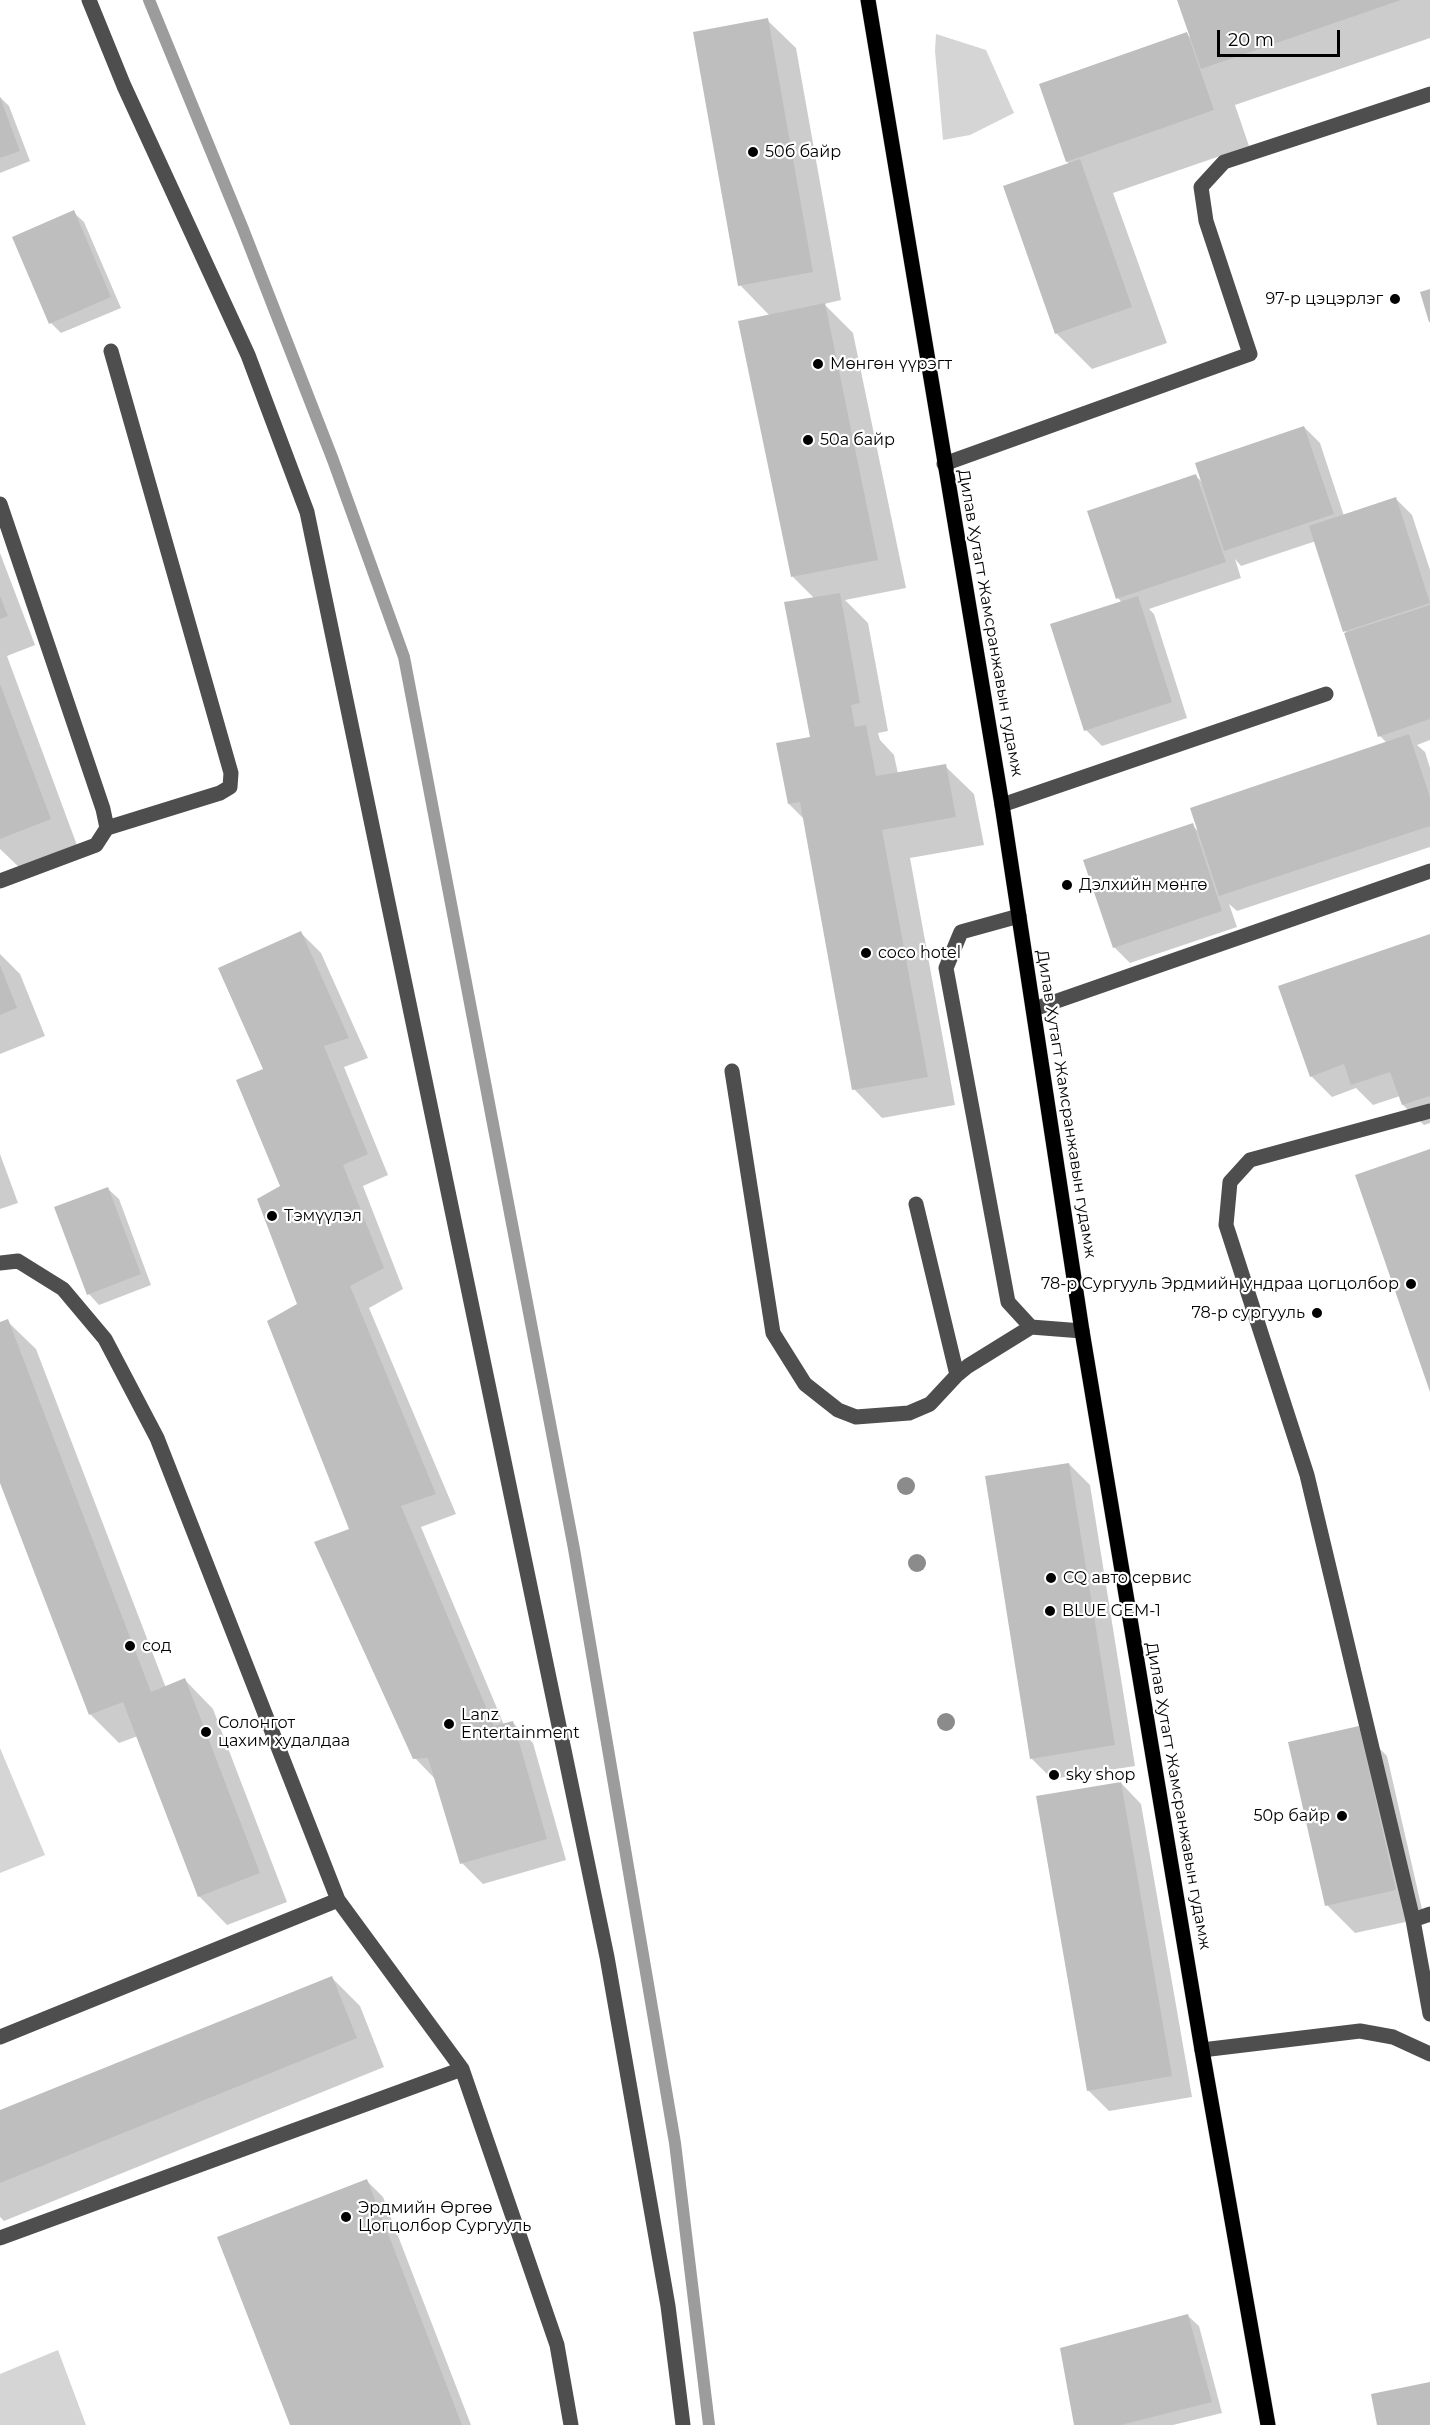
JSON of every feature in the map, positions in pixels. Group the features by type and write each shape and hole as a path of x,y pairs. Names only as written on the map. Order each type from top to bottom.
{"main road":[{"name":"Дилав Хутагт Жамсранжавын гудамж","path":"868,0 1002,805 1082,1331 1202,2050 1268,2425"}],"street":[{"path":"89,0 124,86 248,355 307,512 607,1957 668,2306 683,2425"},
{"path":"944,464 1250,354 1206,222 1201,187 1224,162 1430,94"},
{"path":"0,881 96,845 107,828 220,793 230,787 231,773 111,351"},
{"path":"0,504 100,798 107,828"},
{"path":"1002,805 1326,694"},
{"path":"1034,1009 1430,871"},
{"path":"1019,916 961,932 945,968 1008,1302 1031,1327"},
{"path":"732,1071 773,1333 805,1384 838,1410 856,1417 909,1413 930,1404 957,1375 1031,1327 1082,1331"},
{"path":"1430,1111 1250,1160 1230,1182 1226,1225 1307,1475 1413,1920 1430,2014"},
{"path":"916,1204 957,1375"},
{"path":"0,1263 18,1261 63,1289 105,1339 157,1438 338,1900 462,2069 557,2345 571,2425"},
{"path":"0,2037 338,1900"},
{"path":"1413,1920 1430,1914"},
{"path":"1202,2050 1360,2031 1393,2037 1430,2054"},
{"path":"0,2238 462,2069"}],"shaded area":[{"path":"936,34 986,50 1014,113 970,135 943,140 935,51"},
{"path":"0,1748 45,1855 0,1873"},
{"path":"58,2350 86,2425 0,2425 0,2374"}],"building":[{"path":"1177,0 1401,0 1201,69"},
{"name":"50б байр","path":"768,18 813,272 738,286 693,32"},
{"path":"1187,32 1214,110 1066,162 1039,84"},
{"path":"0,97 20,151 0,158"},
{"path":"1080,159 1132,307 1055,334 1003,186"},
{"path":"74,210 111,297 49,324 12,237"},
{"path":"1430,289 1430,322 1429,322 1420,292"},
{"name":"50а байр","path":"825,303 878,560 791,577 738,321"},
{"path":"1304,426 1334,514 1224,551 1195,463"},
{"path":"1196,474 1226,562 1116,599 1087,511"},
{"path":"1396,497 1430,603 1343,632 1309,526"},
{"name":"coco hotel","path":"840,593 860,703 851,705 855,727 866,725 876,776 946,764 956,817 882,830 928,1077 852,1090 800,802 788,804 776,743 810,737 784,602"},
{"path":"0,596 8,616 0,619"},
{"path":"1138,596 1172,702 1084,731 1050,624"},
{"path":"1430,605 1430,719 1378,737 1344,633"},
{"path":"0,684 51,819 0,839"},
{"path":"1409,734 1430,797 1430,826 1219,896 1190,808"},
{"path":"1193,823 1222,911 1113,948 1083,860"},
{"path":"301,931 349,1038 324,1046 368,1154 343,1165 384,1268 350,1286 436,1494 401,1506 494,1726 513,1721 547,1839 460,1864 428,1758 413,1759 314,1542 349,1529 267,1321 297,1304 257,1199 280,1186 236,1080 263,1069 218,968"},
{"path":"1430,934 1430,1096 1402,1105 1390,1072 1351,1085 1344,1064 1310,1077 1278,986"},
{"path":"0,965 17,1008 0,1015"},
{"name":"78-р Сургууль Эрдмийн ундраа цогцолбор","path":"1430,1149 1430,1392 1355,1175"},
{"path":"108,1187 141,1274 87,1295 54,1207"},
{"path":"8,1319 151,1692 185,1678 260,1873 198,1897 123,1702 89,1715 0,1483 0,1322"},
{"name":"BLUE GEM-1","path":"1069,1463 1115,1745 1030,1759 985,1476"},
{"name":"50р байр","path":"1359,1726 1396,1890 1325,1906 1288,1742"},
{"path":"1121,1782 1172,2076 1087,2091 1036,1796"},
{"path":"332,1976 357,2038 0,2183 0,2110"},
{"path":"367,2179 462,2425 290,2425 217,2237"},
{"path":"1188,2314 1212,2402 1121,2425 1074,2425 1060,2348"},
{"path":"1430,2382 1430,2425 1377,2425 1371,2394"}],"waterway":[{"path":"149,0 243,229 333,460 404,657 574,1549 675,2143 709,2425"}],"place":[{"name":"50б байр","path":"753,152"},
{"name":"97-р цэцэрлэг","path":"1395,299"},
{"name":"Мөнгөн үүрэгт","path":"818,364"},
{"name":"50а байр","path":"808,440"},
{"name":"Дэлхийн мөнгө","path":"1067,885"},
{"name":"coco hotel","path":"866,953"},
{"name":"Тэмүүлэл","path":"272,1216"},
{"name":"78-р Сургууль Эрдмийн ундраа цогцолбор","path":"1411,1284"},
{"name":"78-р сургууль","path":"1317,1313"},
{"name":"CQ авто сервис","path":"1051,1578"},
{"name":"BLUE GEM-1","path":"1050,1611"},
{"name":"сод","path":"130,1646"},
{"name":"Lanz Entertainment","path":"449,1724"},
{"name":"Солонгот цахим худалдаа","path":"206,1732"},
{"name":"sky shop","path":"1054,1775"},
{"name":"50р байр","path":"1342,1816"},
{"name":"Эрдмийн Өргөө Цогцолбор Сургууль","path":"346,2217"}]}
